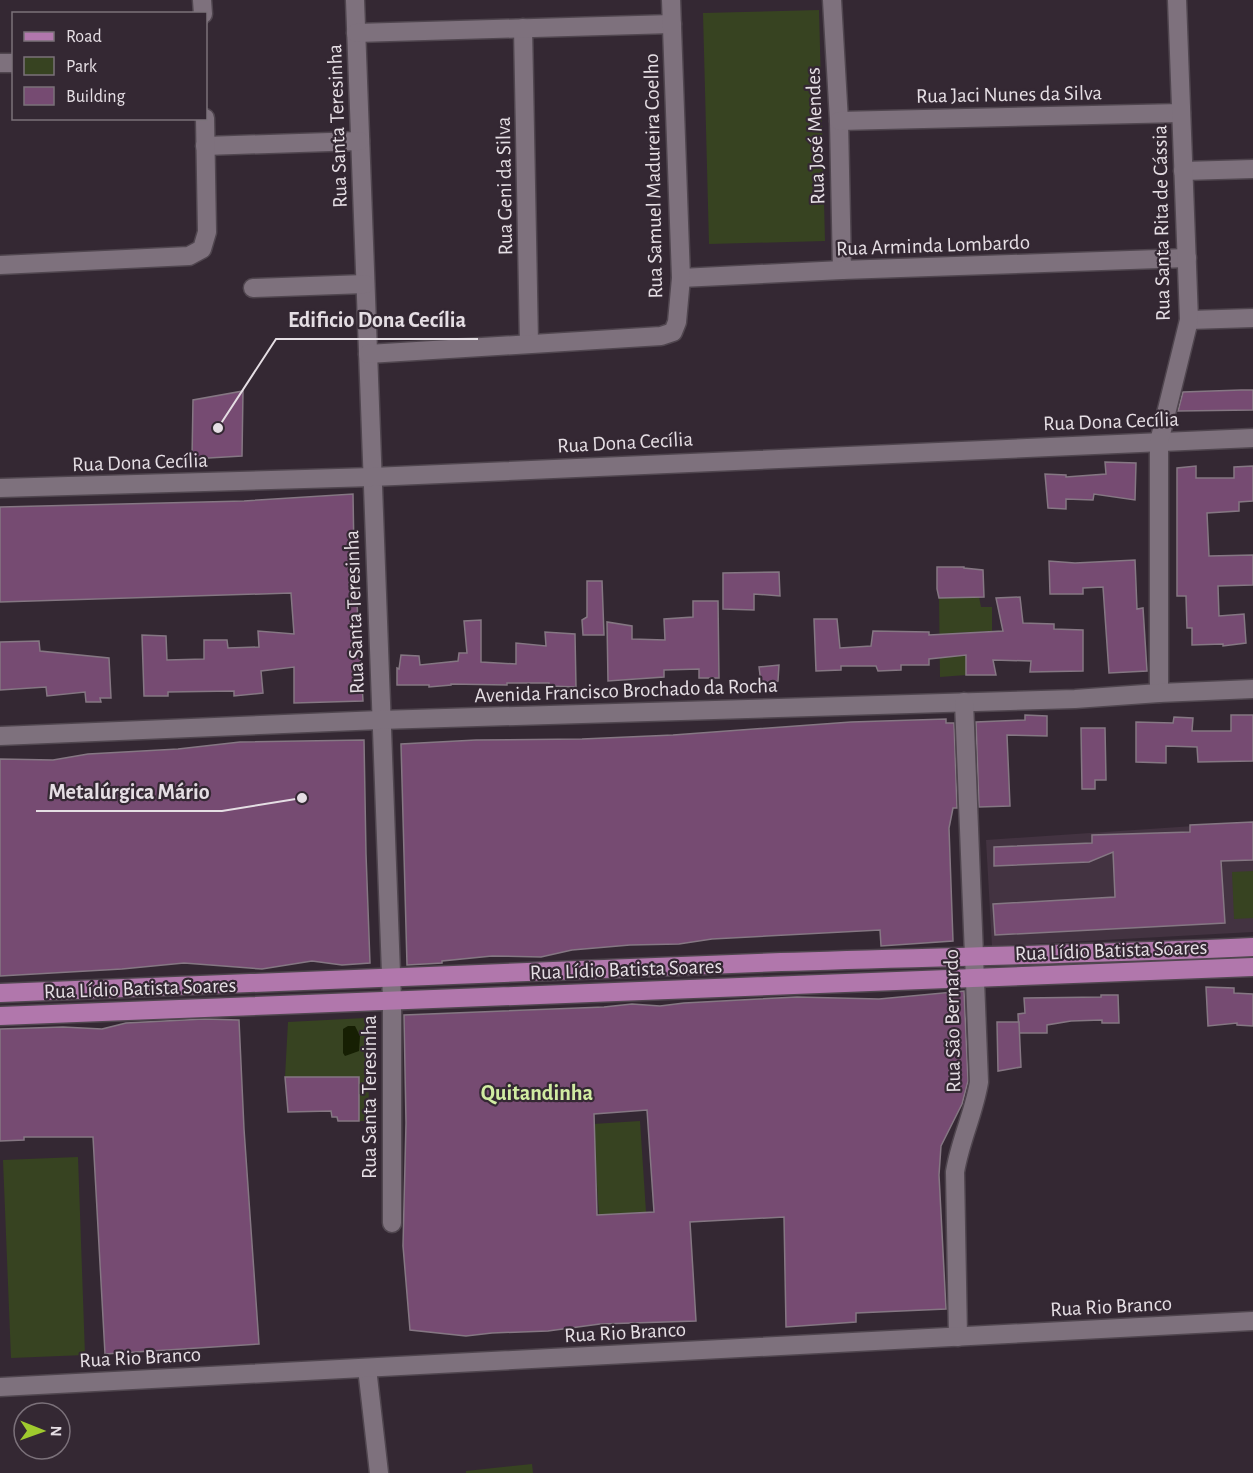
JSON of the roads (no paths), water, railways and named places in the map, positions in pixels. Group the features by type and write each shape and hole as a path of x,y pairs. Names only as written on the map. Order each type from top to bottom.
{"main road":[{"name":"Rua Lídio Batista Soares","path":"0,993 391,976 1080,955 1253,947"},
{"path":"860,960 860,982"},
{"name":"Rua Lídio Batista Soares","path":"0,1016 1253,967"},
{"path":"611,969 612,992"},
{"path":"180,1009 181,985"},
{"path":"103,989 103,1012"}],"street":[{"name":"Rua Santa Teresinha","path":"355,0 392,1000 392,1222"},
{"name":"Rua Samuel Madureira Coelho","path":"368,354 661,336 673,332 677,322 681,278 671,0"},
{"name":"Rua José Mendes","path":"832,0 839,121 842,270"},
{"name":"Rua Santa Rita de Cássia","path":"1159,693 1159,442 1189,320 1177,0"},
{"path":"356,33 672,24"},
{"name":"Rua Geni da Silva","path":"523,28 529,343"},
{"name":"Rua Jaci Nunes da Silva","path":"839,121 1181,113"},
{"path":"0,265 189,256 202,249 207,232 205,120"},
{"path":"205,146 360,141"},
{"path":"1183,171 1253,169"},
{"name":"Rua Arminda Lombardo","path":"681,278 1187,258"},
{"path":"253,288 365,284"},
{"path":"1189,320 1253,318"},
{"name":"Rua Dona Cecília","path":"0,489 372,477 1253,438"},
{"name":"Avenida Francisco Brochado da Rocha","path":"0,736 380,720 1075,699 1253,689"},
{"name":"Rua São Bernardo","path":"958,1337 955,1172 957,1155 976,1105 979,1082 964,702"},
{"name":"Rua Rio Branco","path":"0,1387 1253,1321"},
{"path":"367,1368 378,1473"}],"place":[{"name":"Edificio Dona Cecília","path":"218,428"},
{"name":"Metalúrgica Mário","path":"302,798"}],"district":[{"name":"Quitandinha","path":"537,1092"}]}
